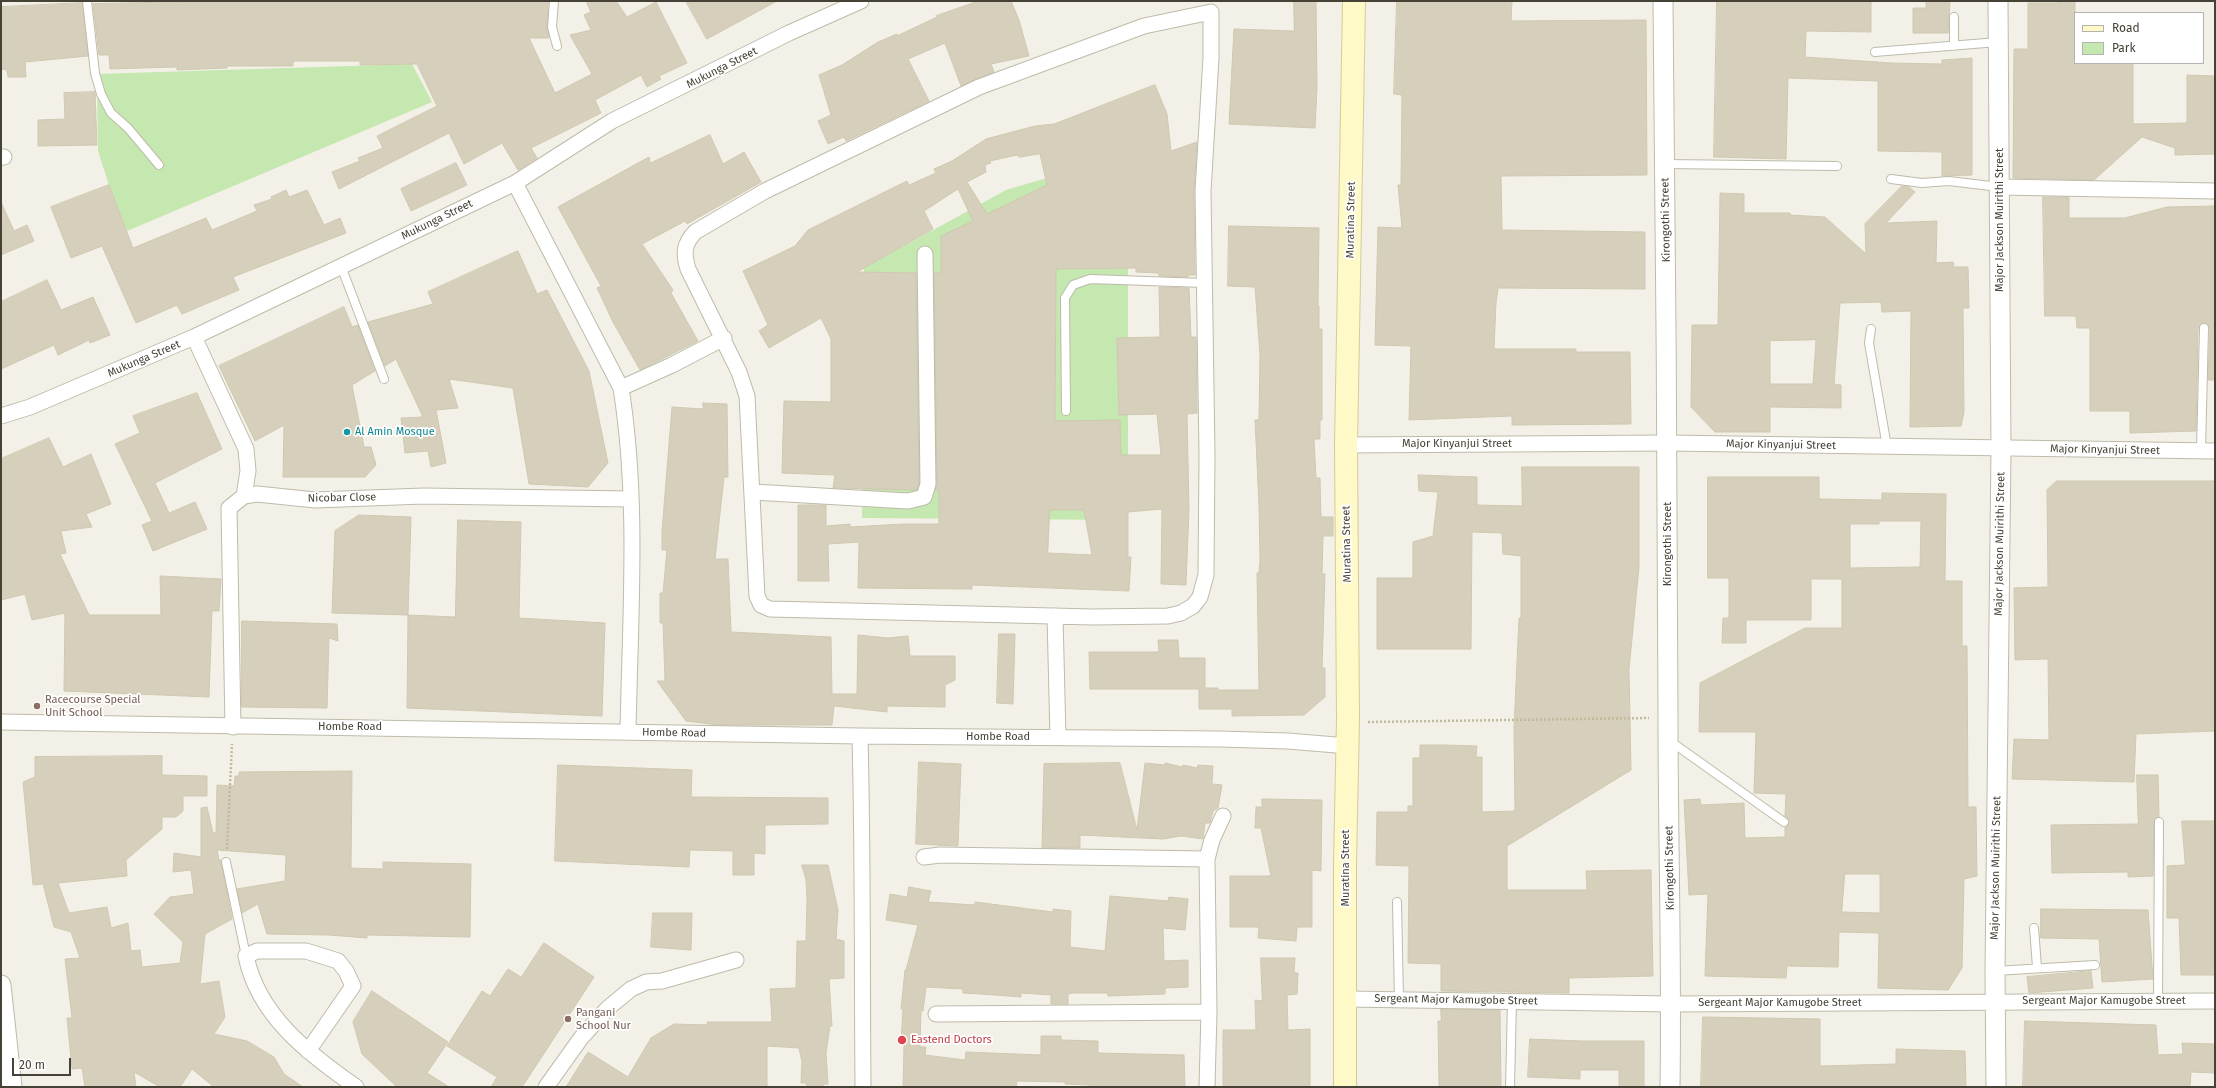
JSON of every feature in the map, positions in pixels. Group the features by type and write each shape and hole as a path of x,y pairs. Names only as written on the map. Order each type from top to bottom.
{"main road":[{"name":"Muratina Street","path":"1345,1087 1348,746 1346,445 1354,1"}],"street":[{"name":"Mukunga Street","path":"1,416 30,407 194,337 515,183 612,121 789,33 860,1"},
{"name":"Kirongothi Street","path":"1663,1 1668,443 1668,740 1672,1004 1670,1087"},
{"name":"Major Jackson Muirithi Street","path":"1996,1087 1995,971 2001,449 1998,1"},
{"path":"1211,12 1211,58 1203,191 1207,455 1206,575 1200,596 1193,606 1181,614 1168,616 1055,616 770,609 761,605 757,596 747,396 739,372 724,338 685,260 684,251 687,241 695,232 765,191 979,87 1144,26 1211,12"},
{"path":"515,183 621,388 625,414 631,499 628,732"},
{"path":"2000,187 2215,192"},
{"path":"753,492 908,501 924,497 928,484 926,254"},
{"path":"194,337 246,449 248,471 244,496 229,508 233,727"},
{"path":"621,388 672,365 724,338"},
{"name":"Major Kinyanjui Street","path":"1346,445 1668,443 2208,451"},
{"name":"Nicobar Close","path":"244,496 257,494 280,495 315,500 424,496 631,499"},
{"path":"1055,616 1058,737"},
{"name":"Hombe Road","path":"1,722 233,727 406,727 860,736 1273,740 1348,746"},
{"path":"860,736 863,831 861,931 863,1087"},
{"path":"1207,1087 1209,1012 1207,859 1212,840 1223,816"},
{"path":"924,857 956,855 1207,859"},
{"path":"308,1051 353,986 346,971 338,961 306,951 257,951 246,956 250,975 272,1016 308,1051 356,1087"},
{"path":"546,1087 581,1038 608,1008 631,989 646,982 662,981 736,960"},
{"path":"1,984 12,1087"},
{"name":"Sergeant Major Kamugobe Street","path":"1346,999 1512,1000 1672,1004 2215,1000"},
{"path":"936,1014 1209,1012"}],"lane":[{"path":"87,1 95,73 101,94 111,113 128,128 158,165"},
{"path":"554,1 552,28 556,46"},
{"path":"1954,17 1954,46"},
{"path":"1875,52 1998,42"},
{"path":"1665,164 1837,166"},
{"path":"1891,179 1922,183 1949,181 2000,187"},
{"path":"341,266 384,379"},
{"path":"1066,411 1064,298 1073,285 1090,279 1204,283"},
{"path":"2204,328 2208,451"},
{"path":"1871,329 1869,343 1887,447"},
{"path":"1668,740 1784,822"},
{"path":"2158,822 2158,1001"},
{"path":"226,862 246,956"},
{"path":"1397,902 1399,1000"},
{"path":"2034,928 2037,967"},
{"path":"1995,971 2037,967 2095,965"},
{"path":"1510,1087 1512,1000"}],"path":[{"path":"1348,719 1354,722 1668,718"},
{"path":"226,862 233,727"}],"green space":[{"path":"412,64 432,102 127,231 109,185 98,151 97,74"},
{"path":"1128,154 1128,520 862,518 864,268 1006,190"}],"building":[{"path":"220,1 548,1 547,27 549,38 529,38 555,93 592,74 570,35 591,30 584,15 591,12 586,1 616,1 627,17 656,2 687,63 659,76 661,79 647,87 641,75 595,100 601,113 531,148 537,158 518,170 502,143 464,164 449,133 339,189 332,172 360,161 358,158 383,148 377,136 437,106 417,64 360,65 360,61 293,61 293,66 227,66 227,68 177,70 177,67 110,69 109,55 99,55 93,4"},
{"path":"686,1 777,1 707,39"},
{"path":"979,1 1011,1 1019,20 1029,56 991,64 994,72 961,86 945,43 908,59 929,101 846,141 844,137 828,144 818,121 831,115 819,75 842,65 878,42 897,34 897,36 937,17 936,16"},
{"path":"1294,1 1316,1 1317,88 1315,128 1229,124 1234,29 1294,31"},
{"path":"1397,1 1512,1 1511,21 1646,20 1647,175 1501,176 1502,230 1645,232 1645,289 1498,288 1494,349 1576,349 1576,352 1630,352 1631,424 1512,425 1512,416 1409,420 1411,346 1375,345 1378,227 1402,228 1398,185 1401,185 1402,95 1394,94"},
{"path":"1717,1 1871,1 1871,32 1806,31 1805,57 1891,63 1942,64 1942,60 1972,58 1972,175 1942,176 1942,152 1878,151 1878,81 1788,78 1786,159 1714,157"},
{"path":"1926,1 1950,1 1948,33 1913,33 1913,8 1926,8"},
{"path":"2059,1 2075,1 2074,64 2133,64 2133,124 2187,123 2187,75 2215,76 2215,154 2175,155 2175,148 2142,137 2094,180 2013,178 2014,49 2028,49 2028,3 2059,3"},
{"path":"82,3 88,56 25,62 26,77 8,77 7,70 1,69 1,7"},
{"path":"1155,85 1167,114 1171,151 1197,142 1194,191 1195,275 1188,275 1188,277 1159,276 1159,273 1136,272 1136,268 1056,269 1055,421 1120,420 1121,455 1161,455 1157,414 1119,415 1117,338 1160,337 1159,287 1189,288 1191,337 1196,337 1197,413 1187,414 1189,510 1186,585 1161,584 1162,509 1128,512 1128,557 1131,557 1129,591 972,585 972,589 858,588 859,542 828,544 829,581 798,581 798,505 826,505 826,526 850,524 850,527 903,524 939,524 939,490 935,490 937,484 934,273 941,273 941,236 973,221 958,189 924,211 933,229 857,272 916,273 919,483 917,490 833,488 835,475 782,473 784,401 831,402 831,339 821,318 769,348 759,331 768,325 743,271 795,246 808,230 907,181 909,185 936,173 934,169 952,161 986,139 1035,126 1054,124","holes":["1040,154 1047,185 987,214 967,182 986,172 985,165 991,163 990,161 1017,155 1019,157","1050,510 1084,510 1092,555 1048,553"]},
{"path":"95,92 97,145 38,146 38,120 65,119 64,93"},
{"path":"710,135 723,164 744,152 761,182 687,224 685,221 642,244 673,290 671,293 698,341 640,370 613,322 597,288 601,286 558,207 649,157 650,163"},
{"path":"456,163 467,185 411,211 401,189"},
{"path":"109,185 133,248 206,218 212,230 257,211 254,205 272,199 271,197 286,190 289,197 307,190 324,225 340,218 346,233 233,277 239,290 182,314 177,305 136,323 102,246 71,258 51,207"},
{"path":"1902,186 1909,187 1915,192 1886,223 1937,221 1936,263 1953,262 1954,267 1968,267 1969,308 1963,308 1964,412 1961,426 1910,427 1911,311 1882,312 1881,302 1840,303 1834,384 1841,385 1841,408 1770,407 1770,432 1715,432 1691,407 1692,325 1718,325 1720,193 1744,194 1744,213 1790,213 1790,215 1825,217 1866,254 1865,224","holes":["1816,340 1813,384 1770,384 1770,341"]},
{"path":"2043,197 2069,197 2069,218 2125,218 2167,207 2215,206 2215,380 2208,380 2210,328 2204,323 2198,328 2196,431 2130,433 2130,411 2090,411 2090,328 2077,328 2076,316 2045,316"},
{"path":"1,202 14,231 27,225 34,241 1,255"},
{"path":"1229,226 1319,228 1318,306 1319,329 1322,329 1322,420 1320,420 1320,439 1314,439 1316,478 1320,478 1321,517 1333,517 1333,536 1323,536 1322,574 1325,574 1322,668 1325,668 1325,697 1304,715 1232,716 1232,709 1199,709 1199,689 1090,689 1089,652 1159,652 1158,640 1178,640 1179,658 1205,658 1205,688 1218,688 1218,690 1259,690 1257,573 1259,573 1260,560 1255,420 1259,420 1260,355 1255,287 1228,286"},
{"path":"518,251 537,294 547,290 589,371 608,463 588,487 529,484 513,388 449,379 458,408 436,410 446,463 431,467 428,451 405,453 401,418 423,417 396,359 385,366 368,322 433,304 428,292"},
{"path":"47,280 61,310 93,297 110,335 90,343 89,340 58,355 54,345 1,369 1,302"},
{"path":"344,307 352,327 358,325 375,371 352,385 364,447 371,447 376,465 365,477 283,477 284,425 255,441 219,366"},
{"path":"197,393 222,449 155,483 169,513 195,502 207,529 153,551 142,525 152,521 115,444 140,433 133,416"},
{"path":"703,403 727,404 728,477 724,477 715,559 728,559 731,632 831,637 832,694 857,694 858,635 888,638 908,636 910,656 955,656 955,680 945,685 945,707 887,706 887,712 834,706 832,725 718,725 686,721 657,681 665,681 663,623 660,623 660,593 663,593 667,550 662,550 662,531 672,407 703,409"},
{"path":"49,438 63,467 91,454 111,504 86,514 92,527 61,531 66,553 60,554 89,615 161,615 160,576 221,579 219,611 212,611 209,697 64,691 65,613 32,620 25,594 1,600 1,459"},
{"path":"1522,467 1639,467 1639,567 1629,669 1631,770 1507,846 1507,890 1587,890 1586,871 1651,870 1653,976 1569,978 1569,993 1441,991 1441,964 1408,963 1409,866 1376,865 1377,812 1408,812 1408,806 1413,806 1413,758 1420,758 1420,745 1477,746 1476,757 1482,757 1482,812 1515,811 1514,728 1519,618 1521,619 1521,556 1503,554 1502,533 1472,532 1471,649 1377,649 1377,578 1413,578 1413,542 1433,536 1438,492 1419,491 1418,475 1477,477 1477,505 1522,506"},
{"path":"1708,477 1819,477 1819,499 1882,500 1882,493 1946,494 1945,581 1962,581 1962,646 1967,646 1968,807 1976,807 1977,876 1964,879 1962,968 1948,990 1878,988 1879,933 1839,932 1838,967 1787,966 1786,978 1705,976 1708,894 1689,895 1684,800 1700,799 1701,805 1744,803 1745,838 1785,837 1785,827 1789,822 1785,816 1786,794 1754,793 1756,732 1699,732 1700,683 1805,628 1842,628 1842,579 1811,579 1811,620 1746,620 1746,643 1722,643 1723,618 1729,618 1729,578 1708,578","holes":["1879,521 1921,521 1920,567 1850,568 1850,524 1879,524","1845,874 1880,874 1880,913 1842,912"]},
{"path":"2057,481 2215,481 2215,731 2136,734 2134,782 2012,779 2014,739 2049,740 2048,659 2015,660 2014,588 2048,587 2047,490"},
{"path":"359,515 411,517 408,615 332,613 335,531"},
{"path":"458,520 521,522 519,618 605,623 602,716 407,708 408,615 455,617"},
{"path":"242,621 337,624 338,641 329,638 327,708 242,707"},
{"path":"999,634 1015,634 1013,704 997,703"},
{"path":"162,756 162,775 207,776 207,796 183,796 183,811 176,817 162,817 162,829 126,860 127,876 58,883 69,913 107,907 111,928 128,923 131,951 140,950 142,967 180,963 183,942 154,914 170,897 194,894 191,870 173,872 174,853 201,857 201,808 207,807 213,833 216,833 217,785 234,786 235,776 239,776 239,772 352,771 351,868 383,869 383,862 471,864 470,937 367,935 367,938 329,935 267,934 258,904 242,913 237,889 285,881 286,855 217,850 219,860 221,860 232,919 205,934 200,984 219,981 225,1017 214,1034 247,1041 274,1057 284,1074 303,1087 214,1087 192,1069 180,1087 160,1087 134,1072 136,1087 85,1087 82,1068 72,1069 67,1018 72,1018 65,959 80,958 71,932 54,927 43,884 33,885 23,782 35,777 35,757"},
{"path":"919,762 961,764 958,846 916,844"},
{"path":"1120,763 1137,830 1145,763 1165,765 1165,763 1182,767 1183,765 1197,768 1198,765 1213,766 1212,784 1222,785 1218,808 1213,811 1210,823 1205,823 1203,839 1181,836 1163,839 1080,835 1080,848 1042,848 1044,764"},
{"path":"558,765 692,770 691,797 828,798 828,824 765,825 765,854 754,853 754,875 733,875 733,851 690,850 689,867 555,861"},
{"path":"2137,775 2158,775 2159,817 2154,822 2153,876 2128,877 2128,872 2052,873 2051,825 2138,824"},
{"path":"1262,799 1322,800 1321,871 1312,870 1312,927 1297,927 1296,941 1258,938 1259,927 1230,927 1230,876 1271,876 1261,828 1255,828 1256,807 1262,807"},
{"path":"2182,821 2215,821 2215,975 2181,975 2179,918 2167,918 2167,866 2185,865"},
{"path":"802,865 828,865 838,910 836,939 844,941 844,978 829,979 832,1026 830,1026 826,1053 828,1084 823,1084 824,1087 807,1087 806,1083 801,1083 802,1062 799,1048 767,1046 767,1087 566,1087 588,1052 628,1077 651,1038 674,1024 708,1025 707,1022 772,1022 770,989 796,988 797,941 806,941 806,880"},
{"path":"909,887 931,891 928,902 975,905 975,902 1053,912 1053,909 1071,911 1070,947 1105,951 1110,896 1168,901 1169,897 1188,899 1185,930 1163,928 1164,961 1188,960 1188,987 1165,988 1165,994 1108,996 1108,993 1072,993 1068,994 1068,1004 1051,1004 1051,995 1021,993 1021,997 963,993 963,989 926,987 923,1011 921,1011 920,1047 926,1047 925,1055 965,1060 966,1052 1041,1055 1041,1036 1061,1036 1061,1040 1098,1041 1098,1053 1184,1055 1185,1087 1090,1087 1090,1085 1065,1084 1065,1082 1017,1081 1016,1087 903,1087 904,1044 901,1044 903,1009 901,1009 905,970 918,925 886,920 890,894 907,897"},
{"path":"2041,909 2148,910 2153,979 2102,982 2099,939 2041,938"},
{"path":"653,913 692,913 691,950 651,947"},
{"path":"544,943 594,977 522,1087 491,1087 497,1077 447,1046 482,991 490,996 508,969 521,977"},
{"path":"1261,958 1295,958 1294,973 1298,973 1297,994 1287,995 1288,1030 1310,1029 1310,1087 1223,1087 1223,1030 1256,1030 1255,1000 1262,1001"},
{"path":"2091,971 2093,988 2029,993 2027,977"},
{"path":"372,991 448,1042 427,1073 449,1087 397,1087 362,1054 353,1022"},
{"path":"1441,1009 1500,1010 1501,1087 1439,1087 1438,1021 1441,1021"},
{"path":"1703,1017 1820,1019 1820,1066 1896,1064 1896,1049 1965,1051 1966,1087 1701,1087"},
{"path":"2025,1021 2156,1025 2158,1055 2183,1054 2182,1043 2215,1044 2215,1073 2191,1072 2190,1087 2023,1087"},
{"path":"1530,1039 1644,1041 1644,1087 1619,1087 1619,1070 1580,1070 1580,1079 1528,1077"}],"place":[{"name":"Al Amin Mosque","path":"347,432"},
{"name":"Racecourse Special Unit School","path":"37,706"},
{"name":"Pangani School Nur","path":"568,1019"},
{"name":"Eastend Doctors","path":"902,1040"}]}
